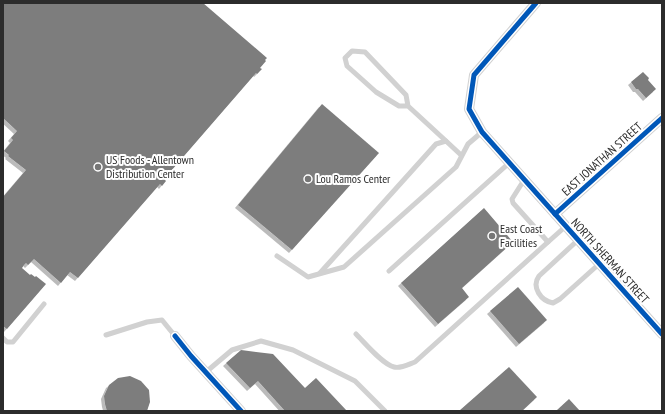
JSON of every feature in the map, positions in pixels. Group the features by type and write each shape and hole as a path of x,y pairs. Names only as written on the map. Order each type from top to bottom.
{"street":[{"name":"NORTH SHERMAN STREET","path":"536,3 474,75 470,109 482,132 509,163 599,264 660,327"},
{"name":"EAST JONATHAN STREET","path":"555,214 662,118"},
{"path":"175,336 241,411"}],"lane":[{"path":"408,106 399,106 376,92 347,66 345,58 352,51 365,52 406,95 408,106 461,155"},
{"path":"277,256 308,276 344,267 456,167 468,144 482,132"},
{"path":"319,274 436,144 446,141"},
{"path":"389,271 509,163"},
{"path":"524,180 512,199 512,203 548,242"},
{"path":"356,334 386,363 394,367 415,362 566,226"},
{"path":"578,240 536,280 536,287 539,294 547,302 553,303 599,264"},
{"path":"3,338 7,342 13,342 44,304"},
{"path":"106,335 147,322 162,320 175,336"},
{"path":"206,372 232,350 261,341 293,350 355,381 385,411"}],"building":[{"name":"US Foods - Allentown Distribution Center","path":"3,3 203,3 267,58 260,68 262,69 257,74 256,73 171,171 172,172 167,178 166,177 164,179 166,181 162,186 160,184 78,278 70,272 61,283 34,259 28,265 26,263 24,265 22,268 30,275 36,276 46,284 7,329 3,326 3,197 26,170 4,151 13,140 11,138 17,131 3,118"},
{"path":"643,72 656,89 646,98 631,82"},
{"name":"Lou Ramos Center","path":"322,104 379,153 292,250 238,205"},
{"path":"484,208 513,242 462,288 469,297 438,324 401,283"},
{"path":"518,287 547,320 519,344 490,311"},
{"path":"241,350 273,354 305,388 316,378 347,411 285,411 258,381 250,388 226,363"},
{"path":"509,367 537,397 522,411 459,411"},
{"path":"130,376 141,381 149,390 150,402 147,411 107,411 104,396 109,385 118,378"},
{"path":"569,399 580,411 556,411"}],"cycle path":[{"path":"536,3 474,75 469,109 482,132 662,334"},
{"path":"555,214 662,118"},
{"path":"175,336 191,356 241,411"}],"place":[{"name":"US Foods - Allentown Distribution Center","path":"98,167"},
{"name":"Lou Ramos Center","path":"308,179"},
{"name":"East Coast Facilities","path":"492,236"}]}
